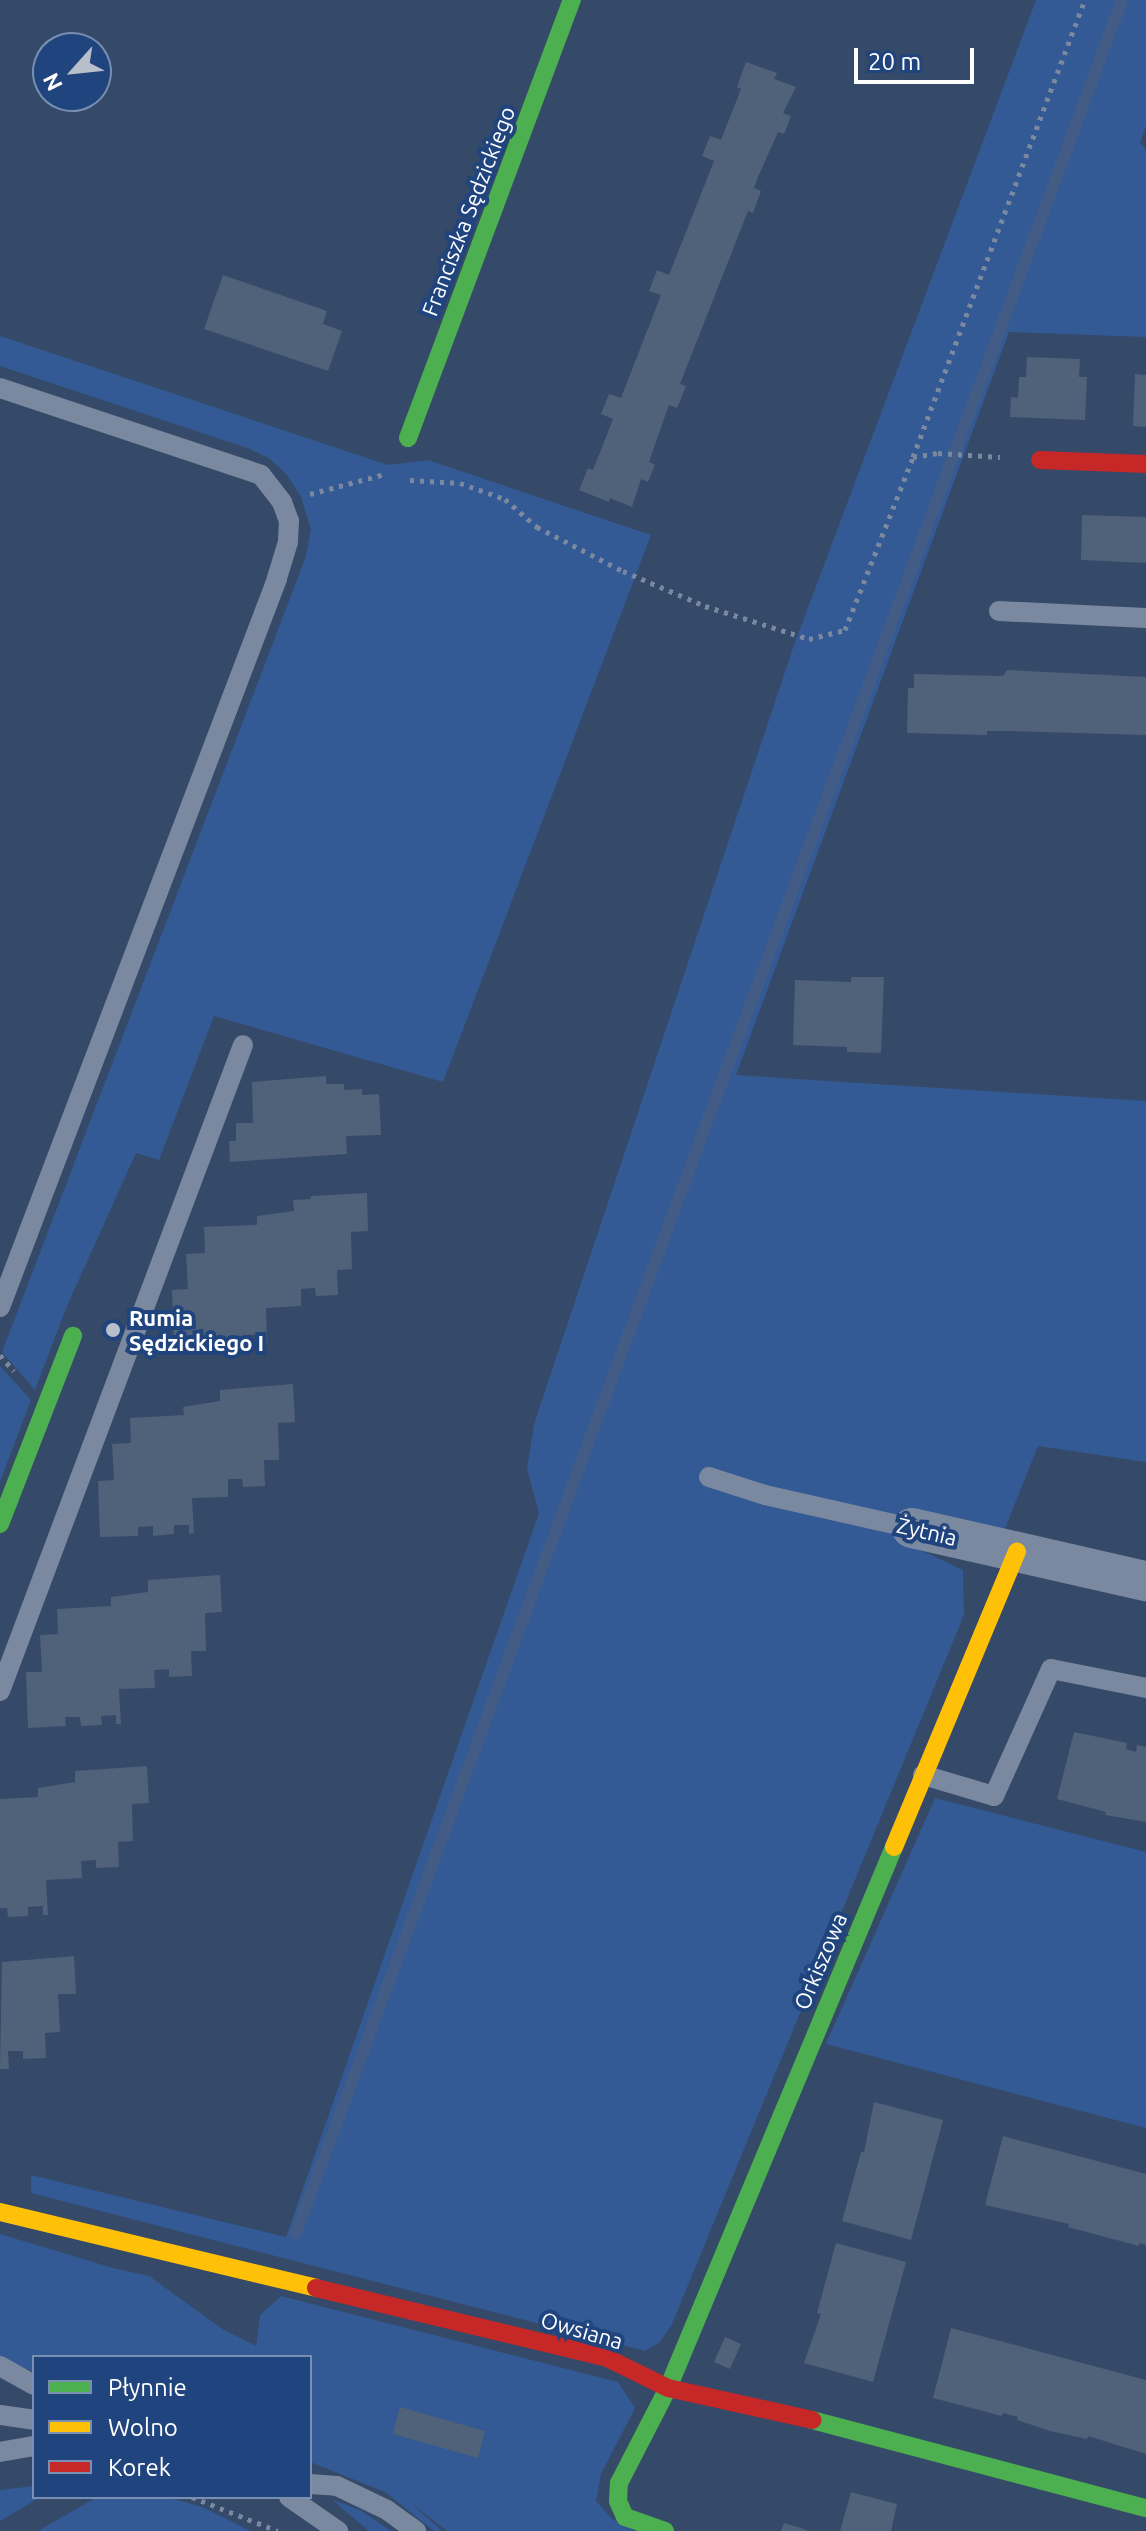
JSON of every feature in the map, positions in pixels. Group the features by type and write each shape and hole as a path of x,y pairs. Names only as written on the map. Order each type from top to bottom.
{"street":[{"name":"Franciszka Sędzickiego","path":"408,438 572,0"},
{"path":"1040,460 1146,464"},
{"path":"0,1524 73,1336"},
{"name":"Żytnia","path":"912,1528 1146,1581"},
{"name":"Orkiszowa","path":"665,2531 625,2517 618,2501 619,2483 668,2388 1017,1552"},
{"name":"Owsiana","path":"0,2212 607,2358 668,2388 873,2434 1146,2508"}],"lane":[{"path":"0,388 261,475 282,502 289,521 288,542 277,579 0,1307"},
{"path":"999,611 1146,618"},
{"path":"0,1691 243,1045"},
{"name":"Żytnia","path":"709,1477 765,1495 912,1528"},
{"path":"923,1775 994,1796 1051,1669 1146,1688"},
{"path":"0,2366 32,2384"},
{"path":"0,2415 32,2420"},
{"path":"0,2452 32,2446"},
{"path":"312,2484 337,2486 387,2510 416,2531"},
{"path":"292,2499 338,2531"}],"path":[{"path":"400,477 420,483 460,483 505,499 537,527 623,571 705,606 809,639 845,630 1085,0"},
{"path":"913,457 938,453 1040,460"},
{"path":"282,502 390,474"},
{"path":"197,2499 278,2531"}],"shaded area":[{"path":"1036,0 1146,0 1146,126 1140,142 1146,150 1146,337 1009,332 736,1075 1146,1101 1146,1462 1038,1446 1004,1531 906,1508 897,1539 963,1570 964,1615 672,2324 659,2343 645,2351 31,2193 31,2175 286,2237 539,1513 527,1469 534,1424 794,645"},
{"path":"0,336 388,465 428,460 651,535 443,1082 214,1016 159,1160 136,1153 67,1306 35,1390 2,1352 305,559 311,530 301,497 287,475 270,459 250,449 0,366"},
{"path":"0,1366 31,1400 0,1482"},
{"path":"935,1798 1146,1852 1146,2128 826,2044"},
{"path":"0,2234 149,2276 224,2330 256,2346 260,2315 281,2296 618,2382 635,2408 601,2474 596,2501 612,2519 634,2531 447,2531 409,2501 442,2531 434,2531 385,2492 312,2463 312,2355 32,2355 32,2371 0,2357"},
{"path":"32,2486 32,2499 38,2499 0,2521 0,2490"},
{"path":"94,2499 174,2499 202,2507 251,2531 38,2531"},
{"path":"331,2499 362,2511 391,2531 369,2531"}],"building":[{"path":"746,62 777,73 774,79 796,87 783,113 791,116 784,134 778,132 758,177 754,188 761,191 753,213 748,211 680,384 686,386 677,408 669,405 649,462 655,465 648,482 641,479 632,507 610,498 609,502 579,490 588,468 593,470 613,419 601,414 609,394 621,398 661,295 649,291 657,270 669,275 714,161 702,156 710,136 721,140 741,89 737,87"},
{"path":"223,275 327,311 323,324 342,331 328,371 204,329"},
{"path":"1027,357 1080,359 1079,377 1087,377 1085,420 1010,417 1011,397 1018,398 1019,377 1026,377"},
{"path":"1135,374 1146,375 1146,427 1133,426"},
{"path":"1082,515 1146,517 1146,563 1081,560"},
{"path":"1007,670 1146,677 1146,735 1007,731 987,731 987,735 907,733 908,688 914,688 914,674 1003,676"},
{"path":"851,977 884,977 881,1053 847,1052 847,1047 793,1045 795,980 851,982"},
{"path":"326,1076 326,1084 344,1084 344,1090 362,1089 362,1095 379,1094 381,1135 346,1136 347,1154 230,1162 229,1141 236,1141 236,1123 253,1123 252,1082"},
{"path":"367,1193 368,1231 351,1232 352,1269 337,1270 338,1295 316,1296 315,1288 301,1289 301,1306 266,1308 267,1343 262,1343 262,1334 247,1335 247,1344 226,1344 225,1336 211,1336 212,1345 174,1347 172,1290 188,1289 186,1254 205,1253 204,1227 257,1225 257,1216 294,1211 293,1200"},
{"name":"Rumia Sędzickiego I","path":"113,1322 119,1324 119,1336 113,1338 107,1336 105,1330 107,1324"},
{"path":"293,1384 295,1422 278,1423 279,1460 264,1460 265,1486 243,1487 242,1479 228,1479 228,1497 192,1498 194,1533 189,1534 189,1525 174,1525 174,1534 153,1536 153,1526 138,1527 138,1536 100,1537 98,1481 114,1480 112,1444 131,1443 130,1418 184,1415 183,1407 220,1401 220,1390"},
{"path":"220,1575 222,1612 205,1613 206,1651 191,1651 192,1676 169,1677 169,1669 154,1670 155,1688 119,1689 121,1724 116,1724 116,1715 101,1716 102,1725 81,1726 80,1717 65,1717 66,1726 28,1728 26,1672 42,1672 40,1635 58,1634 57,1609 111,1606 111,1597 148,1592 148,1580"},
{"path":"1074,1732 1127,1743 1126,1749 1136,1752 1137,1745 1146,1747 1146,1822 1105,1815 1106,1812 1057,1799"},
{"path":"147,1766 149,1803 132,1804 133,1841 118,1842 119,1867 96,1868 96,1860 81,1861 82,1878 46,1880 48,1915 43,1915 43,1906 28,1907 28,1916 8,1917 7,1908 0,1908 0,1799 38,1797 38,1788 75,1782 75,1771"},
{"path":"74,1956 76,1994 58,1994 60,2032 45,2033 46,2058 23,2059 23,2051 8,2051 9,2069 0,2069 2,1962"},
{"path":"874,2102 943,2120 911,2240 842,2221 861,2152 864,2152"},
{"path":"1003,2136 1146,2174 1146,2245 1139,2243 1139,2246 1068,2227 1069,2224 985,2205"},
{"path":"836,2243 906,2262 873,2382 804,2363 821,2314 817,2313"},
{"path":"951,2328 1146,2380 1146,2454 1088,2436 1087,2439 1050,2431 1003,2413 1002,2416 933,2398"},
{"path":"725,2337 741,2344 730,2369 714,2362"},
{"path":"400,2407 485,2431 478,2458 393,2434"},
{"path":"851,2492 897,2504 891,2531 840,2531"},
{"path":"784,2523 807,2530 807,2531 781,2531"}],"waterway":[{"path":"296,2233 1122,0"}],"traffic: fast":[{"path":"408,438 572,0"},
{"path":"0,1524 73,1336"},
{"path":"665,2531 625,2517 618,2501 619,2483 668,2388 894,1847"},
{"path":"812,2420 1146,2508"}],"traffic: slow":[{"path":"894,1847 1017,1552"},
{"path":"0,2212 316,2288"}],"traffic: jam":[{"path":"1040,460 1146,464"},
{"path":"316,2288 607,2358 668,2388 812,2420"}],"place":[{"name":"Rumia Sędzickiego I","path":"113,1330"}]}
